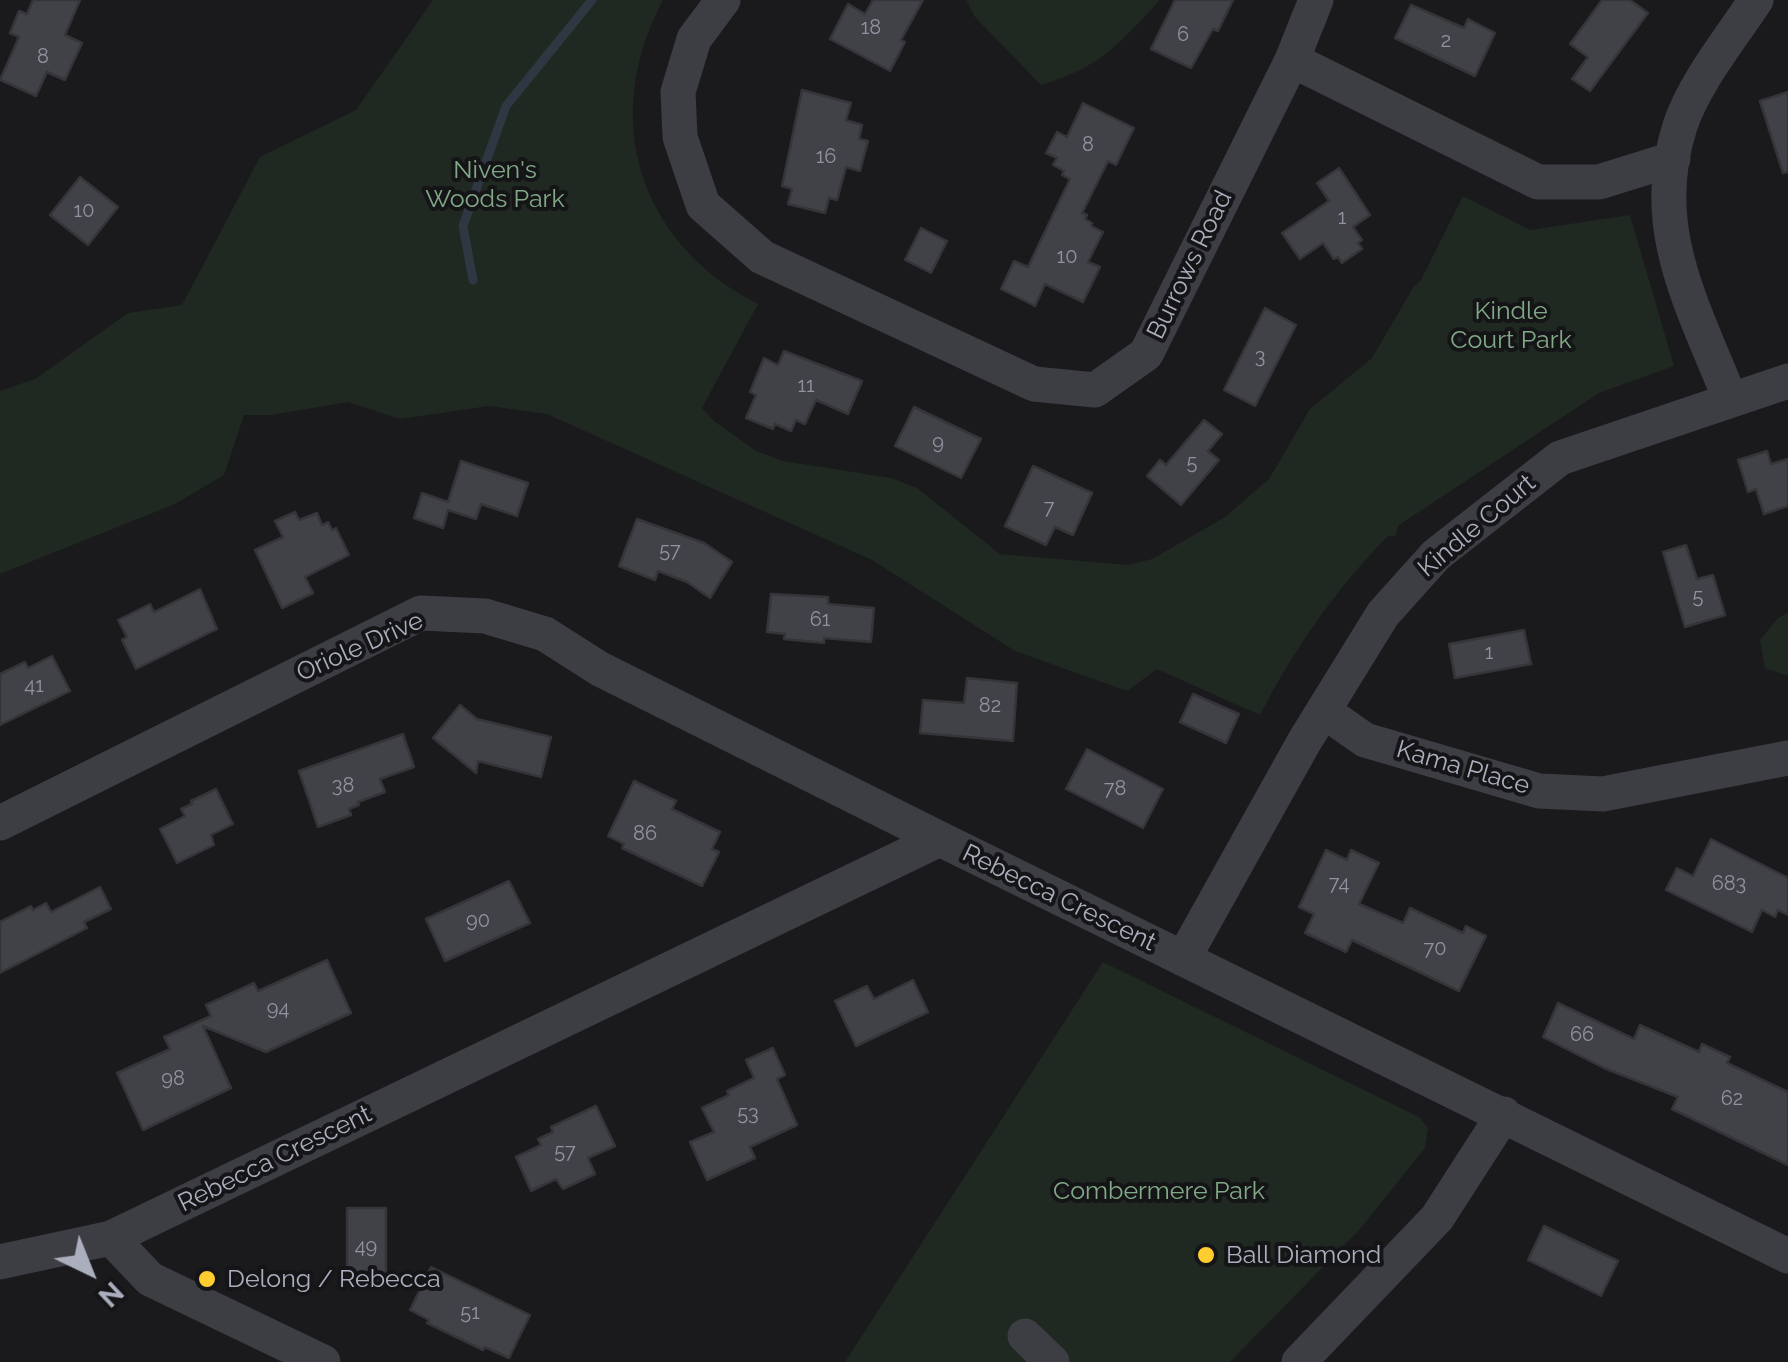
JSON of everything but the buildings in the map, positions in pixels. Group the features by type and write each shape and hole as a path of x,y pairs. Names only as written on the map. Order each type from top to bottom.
{"street":[{"name":"Burrows Road","path":"723,0 694,40 678,92 680,137 703,205 762,258 1034,384 1095,390 1146,354 1292,60 1316,0"},
{"path":"1730,399 1672,250 1666,188 1680,124 1756,0"},
{"path":"1292,60 1538,182 1599,182 1674,159"},
{"name":"Kindle Court","path":"1183,959 1304,742 1383,614 1436,555 1560,458 1788,381"},
{"name":"Oriole Drive","path":"0,822 421,614 485,616 546,634 600,668 940,839"},
{"name":"Kama Place","path":"1325,712 1365,740 1539,790 1603,794 1788,758"},
{"name":"Rebecca Crescent","path":"0,1262 111,1238 940,839 1788,1256"},
{"path":"1298,1362 1438,1218 1504,1114"},
{"path":"111,1238 150,1278 323,1362"},
{"path":"1025,1336 1052,1362"}],"green space":[{"path":"433,0 663,0 644,44 634,89 634,132 642,173 659,212 684,247 717,278 758,304 702,408 756,451 783,461 891,478 917,488 1000,554 1128,565 1152,559 1225,517 1269,479 1310,409 1372,358 1421,280 1463,196 1530,230 1630,215 1674,366 1599,393 1399,525 1395,536 1388,536 1369,556 1317,621 1260,715 1157,669 1127,691 1015,651 872,560 547,414 489,406 400,419 348,402 272,415 244,415 224,475 175,504 0,574 0,391 35,379 128,313 182,305 260,157 356,110"},
{"path":"966,0 1160,0 1094,62 1041,85 975,17"},
{"path":"1788,613 1788,676 1765,668 1760,640 1778,618"},
{"name":"Combermere Park","path":"1103,962 1419,1117 1428,1128 1425,1148 1360,1229 1230,1362 845,1362"}],"waterway":[{"path":"473,280 463,226 506,106 592,0"}],"place":[{"name":"Ball Diamond","path":"1206,1255"},
{"name":"Delong / Rebecca","path":"207,1279"}],"park label":[{"name":"Niven's Woods Park","path":"495,184"},
{"name":"Kindle Court Park","path":"1511,326"}]}
